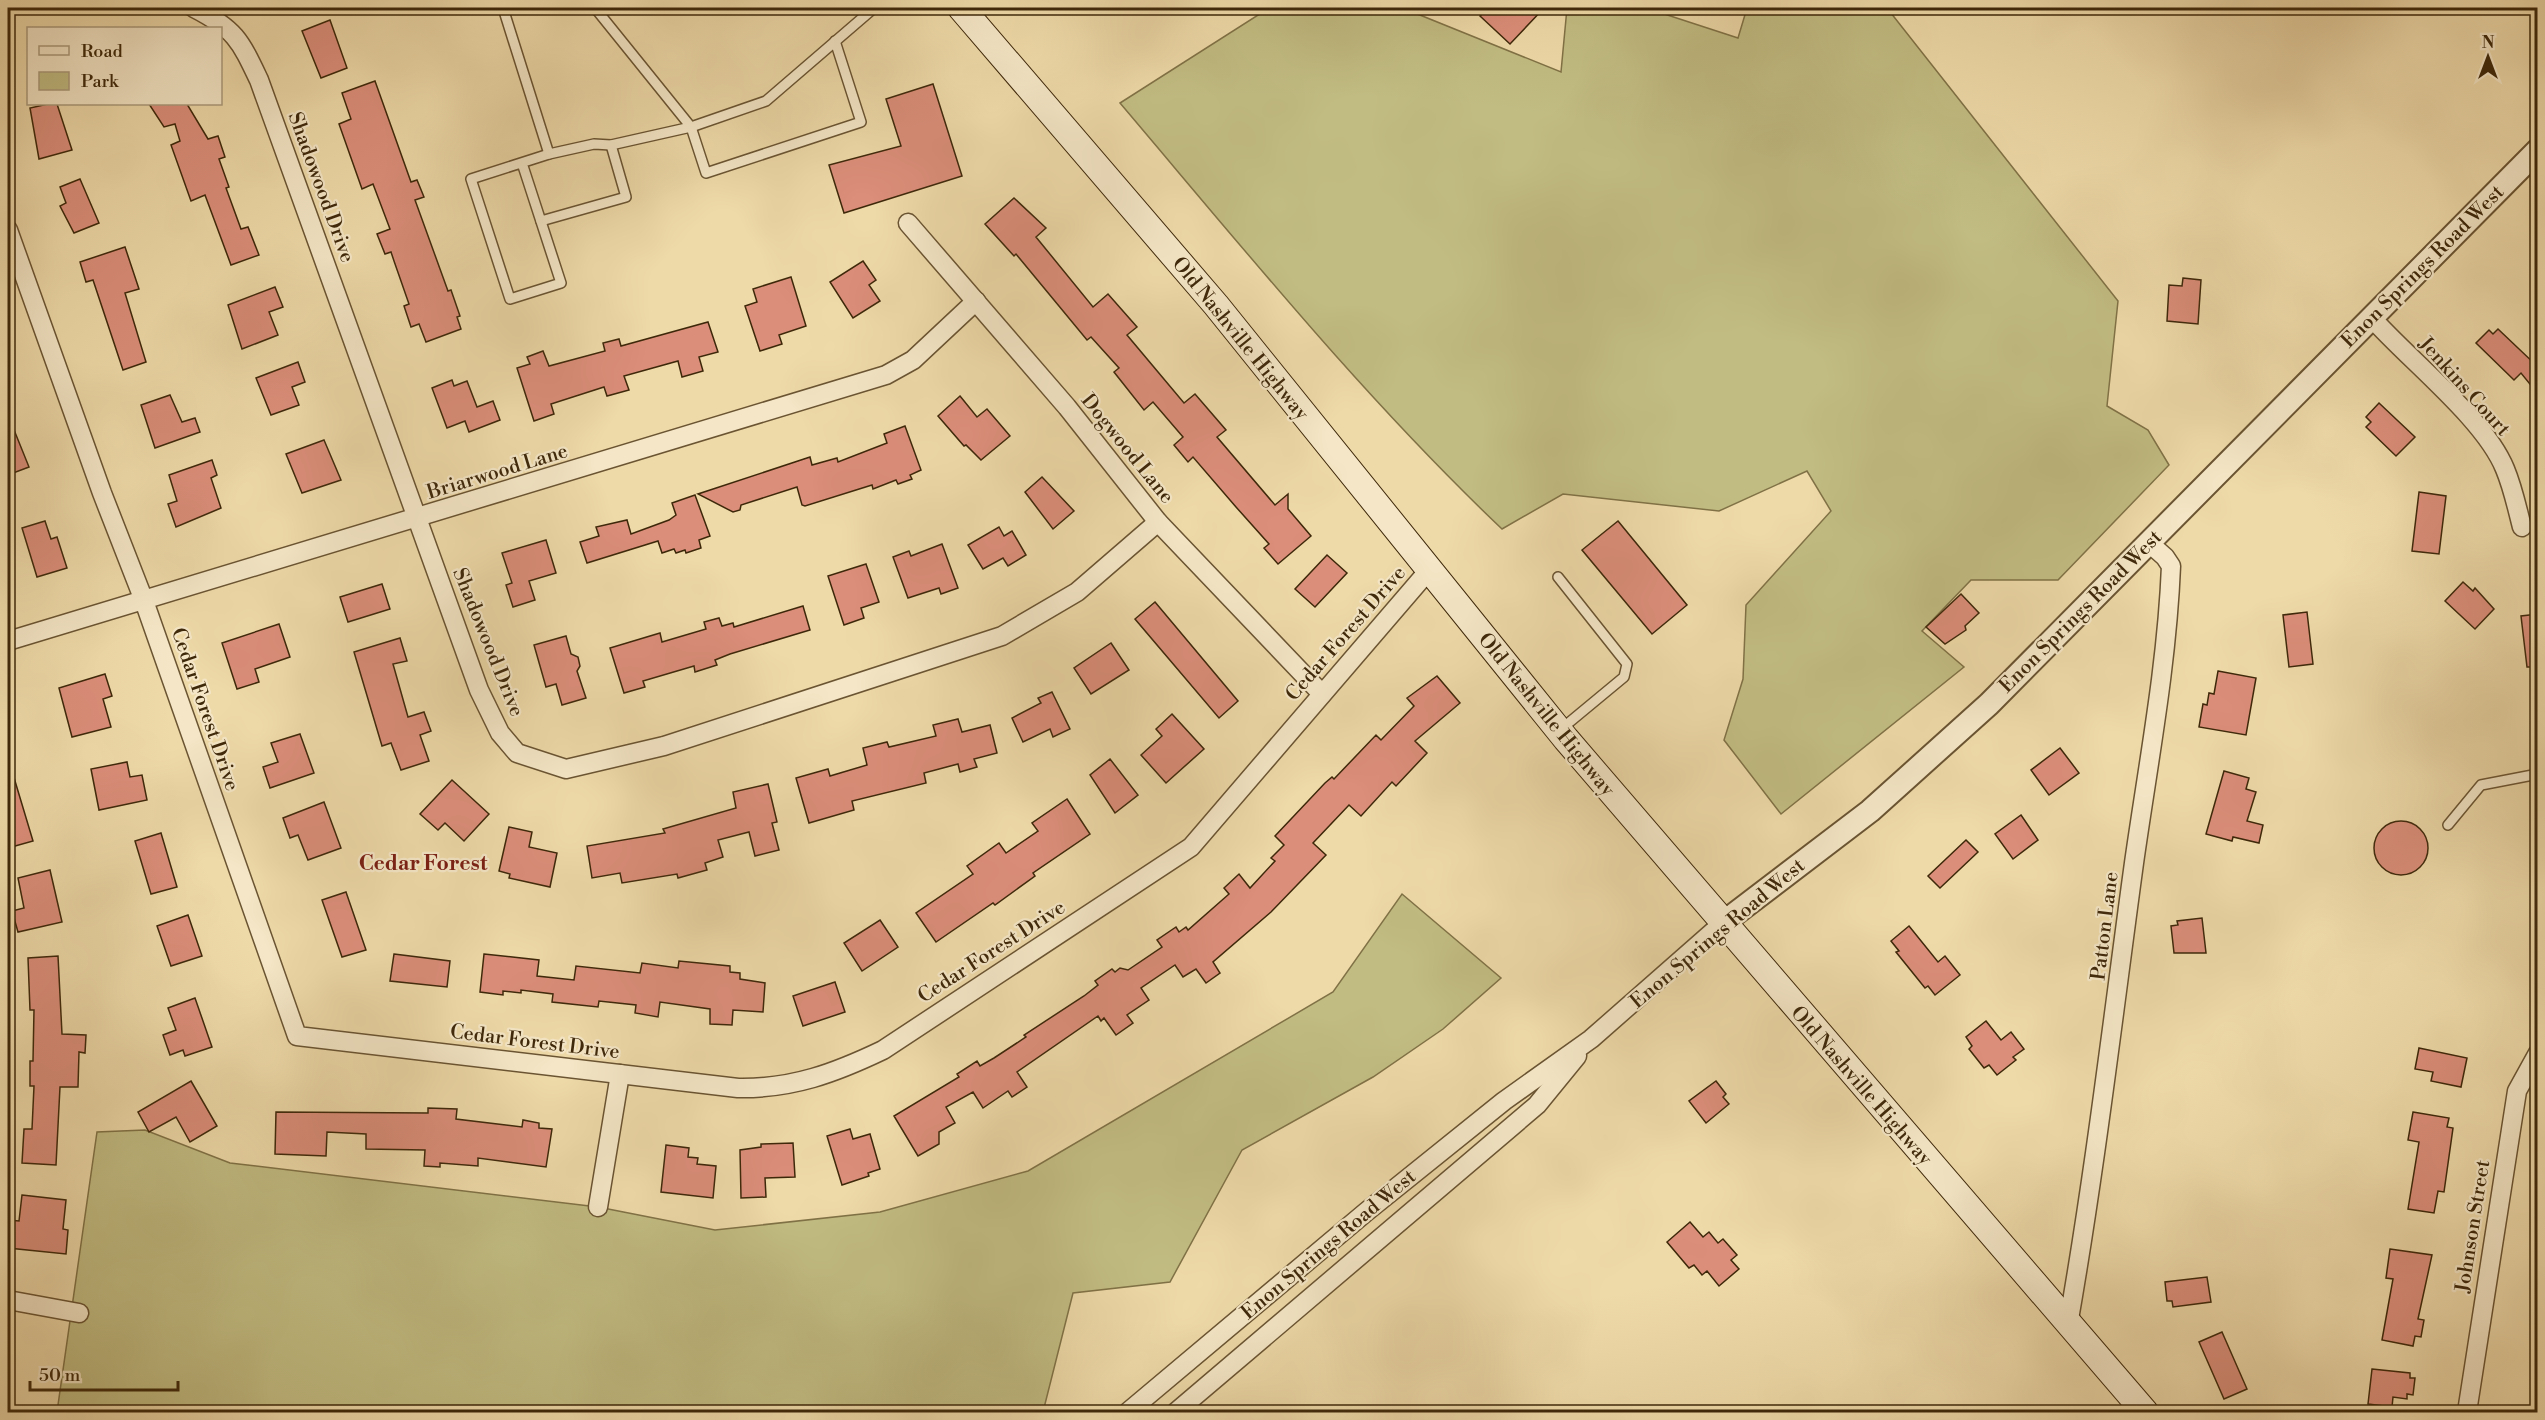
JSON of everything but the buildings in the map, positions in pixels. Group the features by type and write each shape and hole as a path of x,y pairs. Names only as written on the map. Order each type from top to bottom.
{"main road":[{"name":"Old Nashville Highway","path":"961,8 1216,305 1559,731 2145,1413"}],"street":[{"name":"Shadowood Drive","path":"194,8 215,18 240,40 259,80 479,690 500,733 518,753 566,769 664,746 1002,636 1077,592 1158,522"},
{"name":"Enon Springs Road West","path":"1128,1413 1366,1212 1504,1101 1591,1039 1723,923 1870,811 1989,704 2538,150"},
{"name":"Dogwood Lane","path":"908,223 1067,407 1158,522 1322,694"},
{"name":"Cedar Forest Drive","path":"8,230 102,493 143,598 297,1036 738,1089 766,1089 803,1083 839,1071 883,1050 1191,847 1429,570"},
{"name":"Briarwood Lane","path":"8,641 143,598 418,519 886,375 913,360 976,301"},
{"name":"Jenkins Court","path":"2372,317 2464,412 2491,444 2505,469 2522,527"},
{"name":"Patton Lane","path":"2068,1325 2111,1051 2134,863 2163,673 2171,566 2165,556 2148,542"},
{"name":"Enon Springs Road West","path":"1176,1413 1537,1105 1591,1039"},
{"name":"Johnson Street","path":"2467,1413 2517,1091 2538,1053"},
{"path":"598,1207 620,1074"},
{"path":"8,1300 80,1313"}],"lane":[{"path":"503,8 549,154"},
{"path":"595,8 691,127 706,173 861,122 835,41"},
{"path":"522,163 561,283 510,299 471,179 549,154 594,144 611,145 691,127 766,100 870,9"},
{"path":"541,221 626,196 611,145"},
{"path":"1558,577 1627,664 1624,677 1559,731"},
{"path":"2448,825 2481,785 2538,774"}],"green space":[{"path":"1269,8 1409,8 1415,13 1561,72 1567,8 1646,8 1738,38 1747,8 1887,8 2118,301 2107,406 2148,430 2169,465 2058,580 1971,580 1922,631 1964,667 1781,814 1724,740 1743,679 1746,605 1831,511 1807,471 1719,511 1563,494 1502,529 1401,428 1353,375 1120,103"},
{"path":"1402,894 1501,978 1443,1029 1373,1077 1242,1150 1170,1282 1073,1293 1043,1412 57,1412 97,1132 145,1130 230,1163 598,1207 715,1230 880,1212 1028,1171 1333,992"}],"district":[{"name":"Cedar Forest","path":"423,863"}]}
